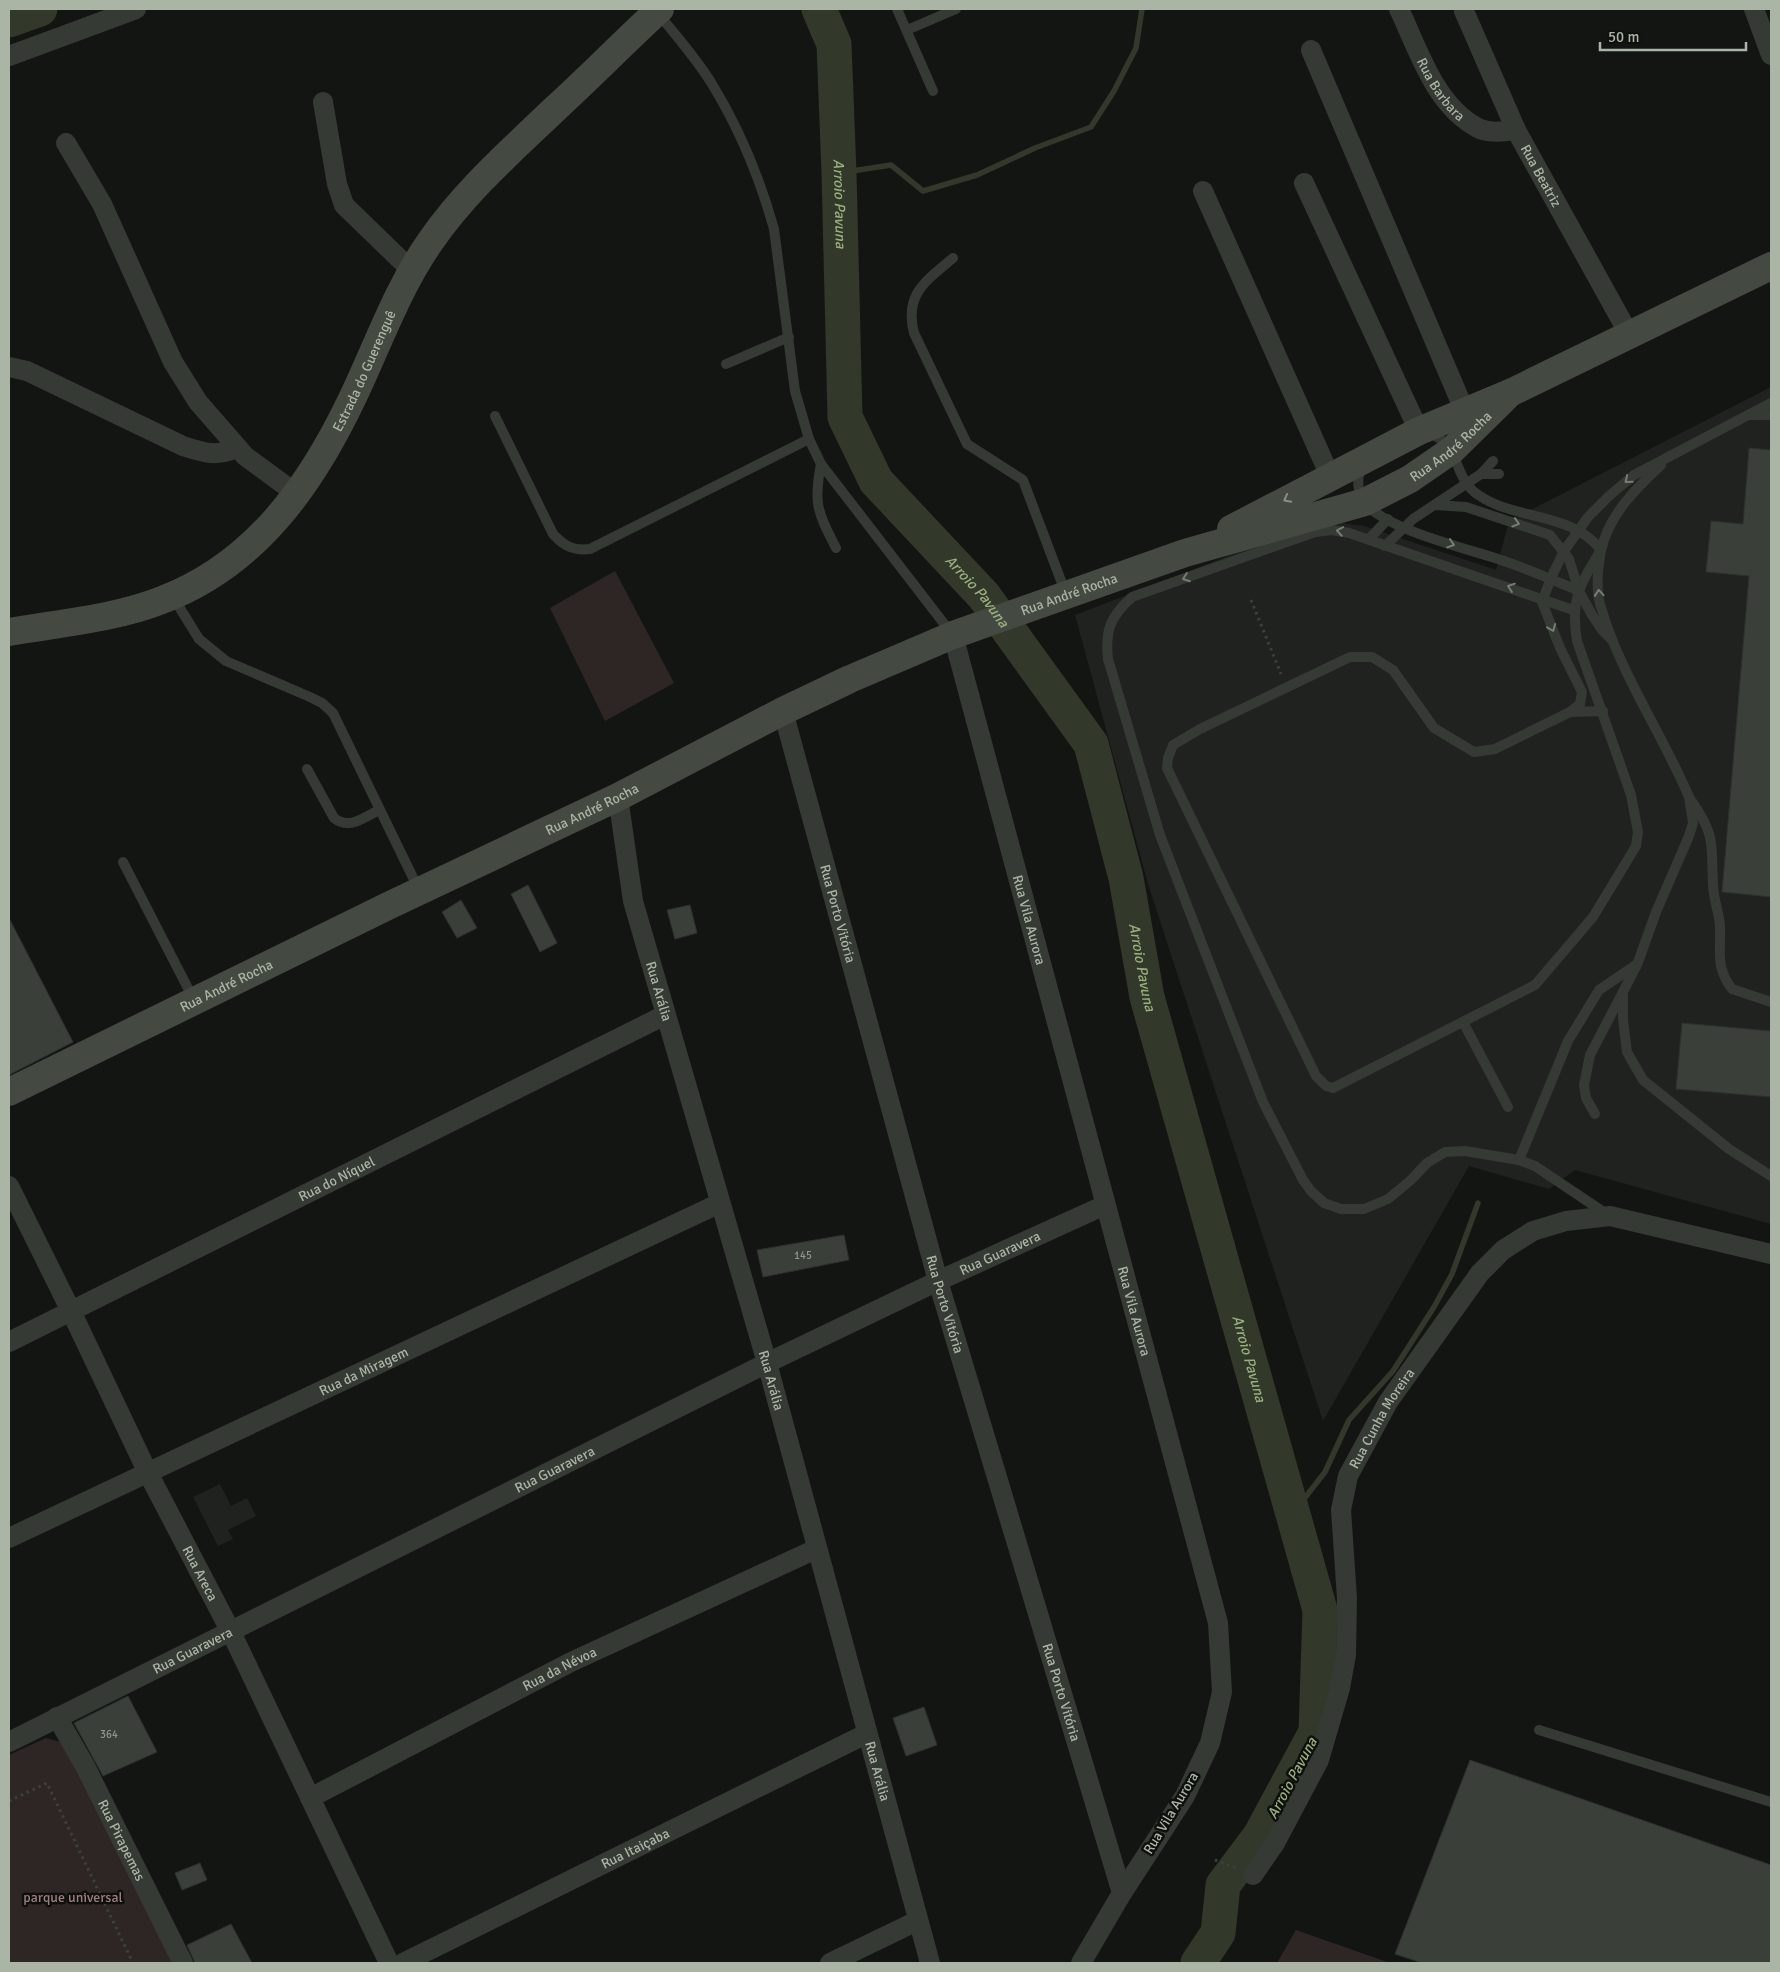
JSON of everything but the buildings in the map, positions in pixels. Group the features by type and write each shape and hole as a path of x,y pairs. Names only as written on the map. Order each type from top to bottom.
{"main road":[{"name":"Estrada do Guerenguê","path":"9,632 102,616 137,608 173,596 204,580 247,548 270,527 298,495 325,452 412,271 446,220 512,150 658,10"},
{"name":"Rua André Rocha","path":"1186,553 1360,460 1419,431 1510,393 1771,266"},
{"name":"Rua André Rocha","path":"9,1092 419,891 618,797 783,711 850,679 957,634 1186,553 1364,502 1410,479 1452,450 1510,393"}],"street":[{"path":"9,56 136,9"},
{"name":"Rua Barbara","path":"1399,9 1437,87 1454,108 1478,128 1493,132 1516,130"},
{"path":"1754,9 1771,55"},
{"name":"Rua Beatriz","path":"1464,11 1516,130 1630,336"},
{"path":"1311,50 1465,412"},
{"path":"324,102 337,184 344,205 412,271"},
{"path":"66,143 102,204 172,362 198,402 237,448 298,495"},
{"path":"1304,183 1419,431"},
{"path":"1203,191 1330,476"},
{"path":"9,367 27,371 183,446 206,454 221,454 237,448"},
{"name":"Rua Vila Aurora","path":"957,634 1105,1205 1218,1623 1222,1692 1210,1743 1185,1796 1122,1893 1081,1963"},
{"name":"Rua Porto Vitória","path":"783,711 938,1281 1122,1893"},
{"name":"Rua Arália","path":"618,797 633,901 664,1015 767,1363 866,1734 930,1963"},
{"name":"Rua do Níquel","path":"9,1342 664,1015"},
{"name":"Rua Areca","path":"9,1186 147,1471 231,1632 389,1963"},
{"name":"Rua da Miragem","path":"9,1538 147,1471 720,1203"},
{"name":"Rua Guaravera","path":"9,1742 767,1363 938,1281 1105,1205"},
{"name":"Rua Cunha Moreira","path":"1253,1875 1276,1843 1319,1760 1340,1688 1346,1655 1347,1598 1342,1502 1348,1476 1388,1402 1480,1273 1503,1250 1533,1231 1566,1221 1610,1216 1771,1254"},
{"name":"Rua da Névoa","path":"310,1798 571,1662 816,1549"},
{"name":"Rua Pirapemas","path":"57,1717 85,1766 184,1963"},
{"name":"Rua Itaiçaba","path":"403,1963 866,1734"},
{"path":"830,1963 917,1921"}],"lane":[{"path":"896,9 933,90"},
{"path":"907,30 956,9"},
{"path":"658,10 711,83 750,161 774,229 795,391 809,438 821,464 957,634"},
{"path":"953,258 923,283 915,297 910,318 914,334 967,444 975,451 1016,474 1027,487 1067,596"},
{"path":"726,364 789,337"},
{"path":"1670,456 1621,506 1601,550 1579,591 1574,610 1577,641 1631,795 1638,832 1636,846 1593,917 1534,985 1333,1088 1326,1086 1316,1076 1167,768 1168,758 1173,745 1208,724 1350,657 1372,657 1393,670 1434,728 1474,752 1495,749 1570,712 1580,704 1582,692 1560,648 1542,605 1542,598 1564,552 1578,530 1601,503 1634,475 1746,415 1771,403"},
{"path":"1746,415 1771,415"},
{"path":"494,416 554,534 562,544 580,550 590,549 809,438"},
{"path":"1419,431 1436,436 1452,450 1466,482 1477,494 1495,504 1578,530 1594,541 1601,550 1598,589 1600,604 1612,640 1689,797 1706,821 1714,850 1713,885 1720,926 1720,969 1732,988 1771,1002"},
{"path":"1360,460 1358,485 1364,502 1388,519 1551,578 1579,591"},
{"path":"1385,546 1413,519 1480,474 1493,461"},
{"path":"821,464 816,497 818,509 836,548"},
{"path":"1480,474 1499,474"},
{"path":"1435,505 1466,507 1547,532 1564,552 1573,569 1579,591 1602,630 1612,640"},
{"path":"1369,539 1388,519"},
{"path":"1574,610 1369,539 1332,530 1315,532 1132,597 1117,611 1110,624 1106,640 1108,659 1167,853 1263,1102 1302,1180 1311,1192 1324,1203 1341,1209 1364,1209 1388,1199 1411,1180 1427,1163 1446,1152 1465,1151 1519,1160 1549,1174 1610,1216"},
{"path":"173,596 199,639 226,661 310,697 322,703 333,713 419,891"},
{"path":"1570,712 1603,711"},
{"path":"306,769 334,818 341,824 349,825 379,810"},
{"path":"1596,1114 1586,1098 1584,1085 1590,1055 1637,965 1691,830 1693,823 1689,797"},
{"path":"123,862 194,1000"},
{"path":"1519,1160 1568,1041 1599,990 1637,965"},
{"path":"1623,991 1623,1019 1627,1052 1642,1080 1729,1149 1771,1176"},
{"path":"1463,1022 1508,1107"},
{"path":"1539,1730 1771,1802"}],"path":[{"path":"1251,600 1286,687"},
{"path":"9,1801 47,1783 132,1963"}],"shaded area":[{"path":"1771,387 1771,1224 1575,1170 1549,1189 1469,1166 1323,1421 1148,884 1075,615 1309,525 1333,522 1364,526 1496,570 1509,521"},
{"path":"220,1484 231,1506 247,1498 256,1516 228,1530 233,1539 218,1546 193,1497"}],"green space":[{"path":"615,571 674,683 605,721 550,608"},
{"name":"parque universal","path":"46,1738 68,1744 178,1963 9,1963 9,1755"},
{"path":"1296,1930 1390,1963 1277,1963"}],"waterway":[{"name":"Arroio Pavuna","path":"9,20 40,9"},
{"name":"Arroio Pavuna","path":"819,9 834,44 845,417 876,481 984,596 1091,744 1126,878 1147,997 1320,1610 1316,1732 1260,1836 1223,1885 1218,1933 1198,1963"},
{"path":"839,173 891,165 923,191 977,175 1035,148 1091,127 1114,91 1136,48 1142,9"},
{"path":"1293,1513 1325,1472 1349,1420 1393,1371 1434,1307 1452,1274 1478,1203"}]}
